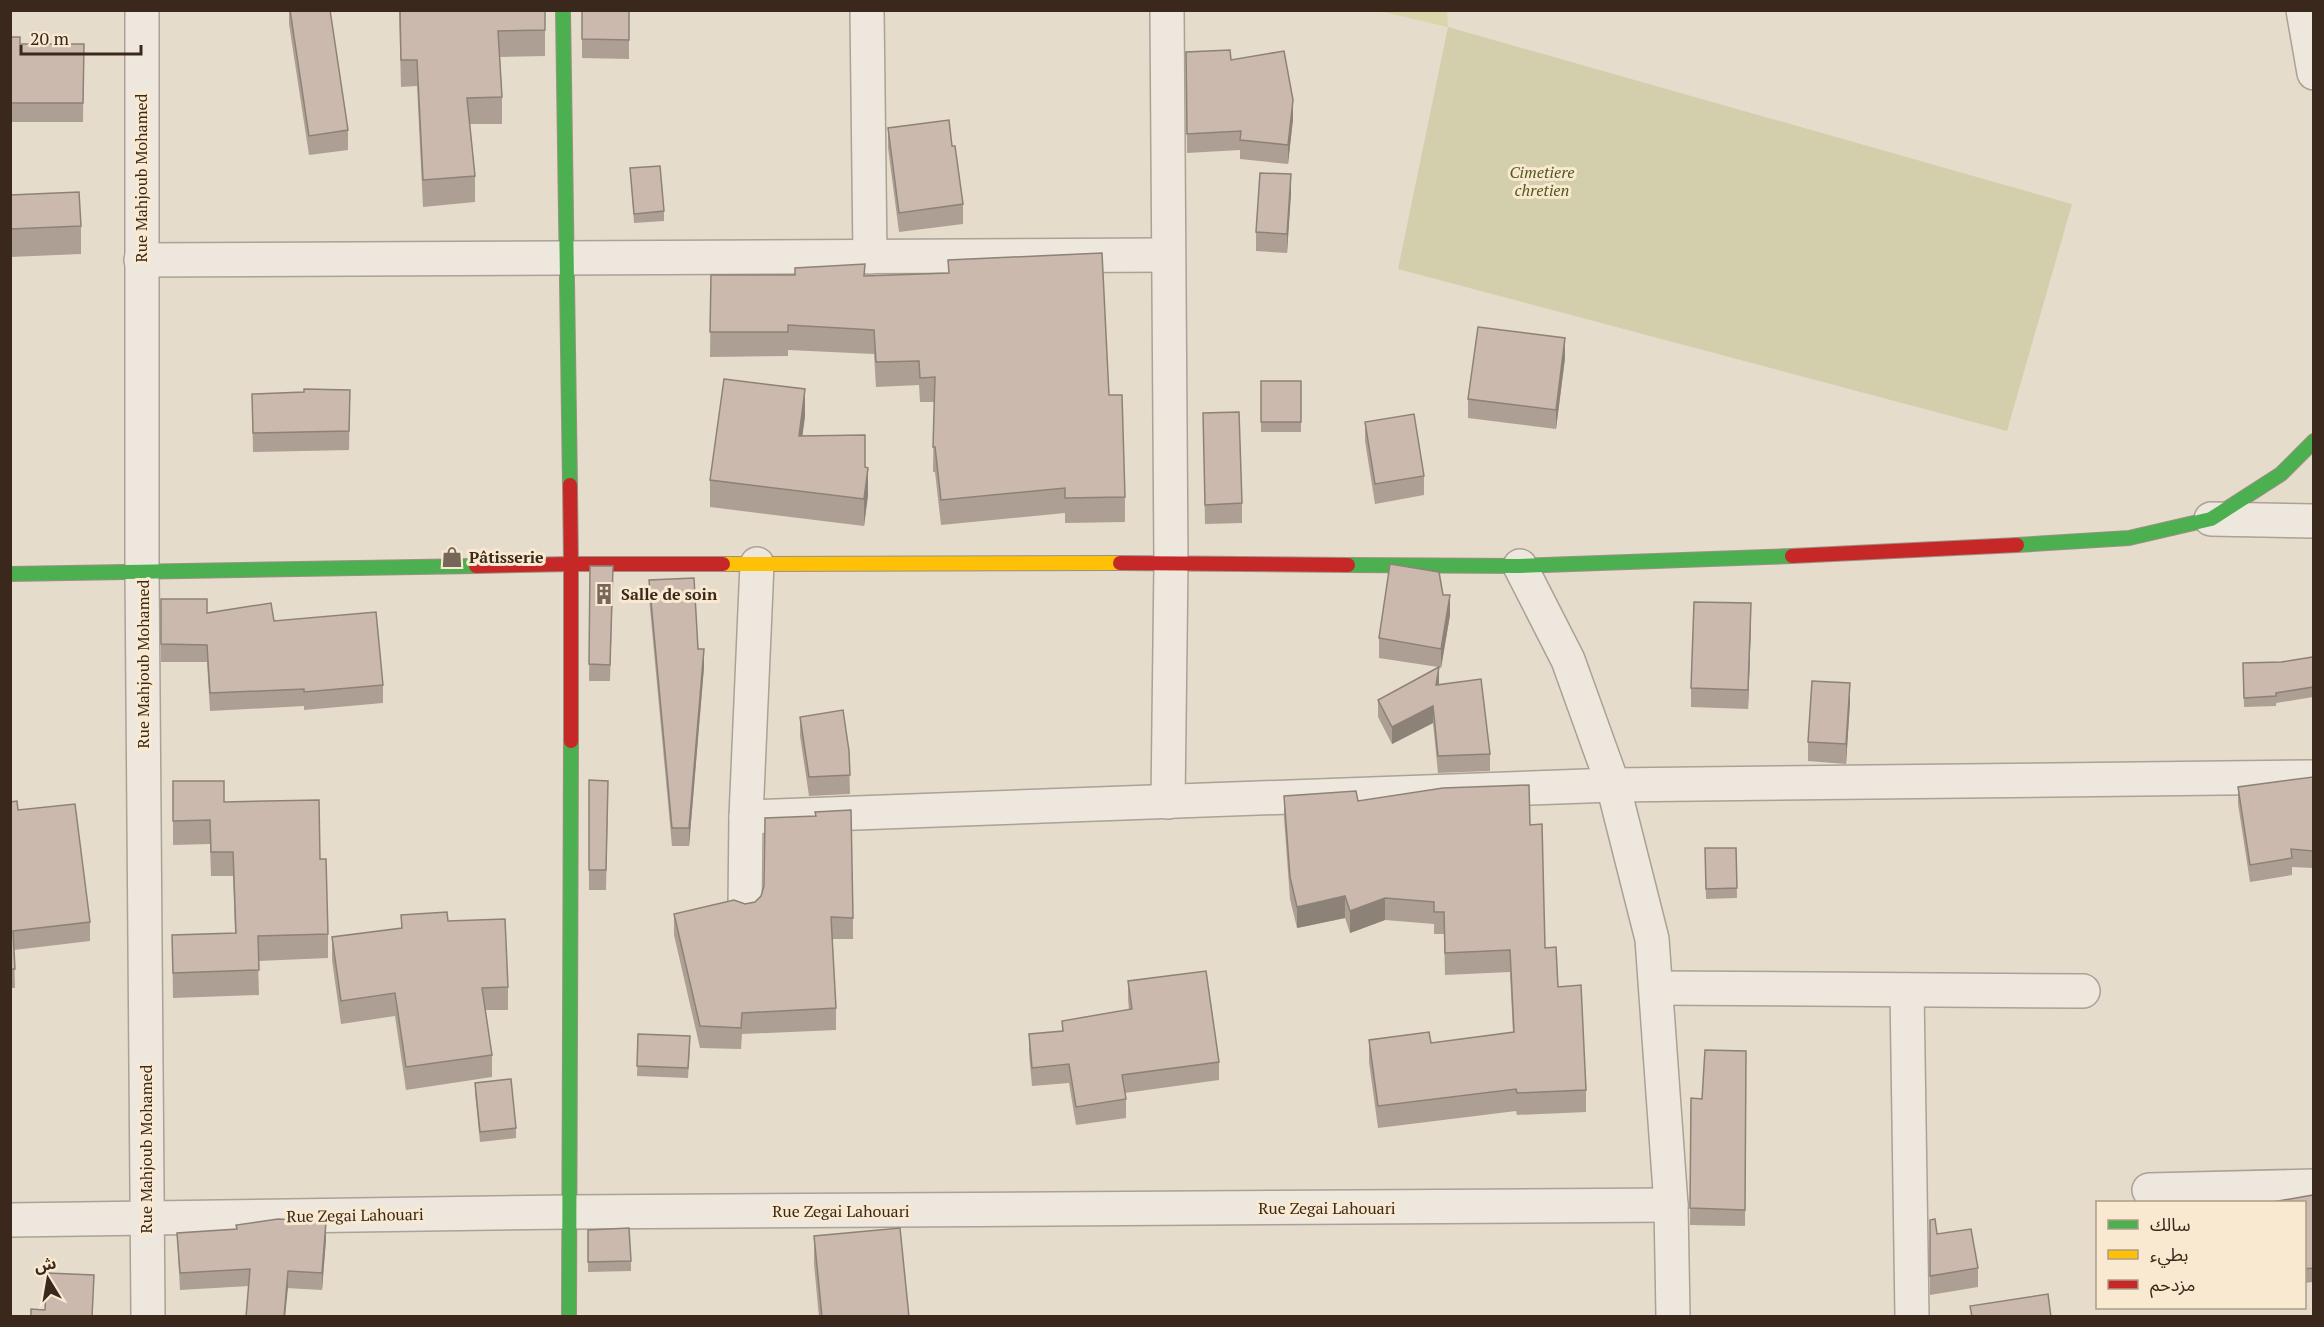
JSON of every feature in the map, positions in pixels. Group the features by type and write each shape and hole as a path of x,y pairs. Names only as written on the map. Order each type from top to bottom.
{"street":[{"name":"Rue Mahjoub Mohamed","path":"142,10 142,571 148,1317"},
{"path":"563,10 571,564 569,1317"},
{"path":"867,10 870,257"},
{"path":"1167,10 1170,563 1168,802"},
{"path":"2303,10 2313,73"},
{"path":"141,260 1168,255"},
{"path":"2211,519 2282,474 2313,441"},
{"path":"10,574 571,564 1170,563 1520,566 1917,551 2129,538 2211,519 2313,520"},
{"path":"745,908 746,817 757,564"},
{"path":"1520,566 1568,660 1613,785 1652,939 1671,1205 1673,1317"},
{"path":"746,817 1613,785 2313,777"},
{"path":"1656,988 2083,991"},
{"path":"1907,990 1912,1317"},
{"path":"2149,1190 2313,1186"},
{"name":"Rue Zegai Lahouari","path":"10,1220 569,1212 1671,1205"}],"shaded area":[{"path":"1379,11 1447,11 1448,27"}],"green space":[{"name":"Cimetiere chretien","path":"1448,27 2072,204 2007,431 1398,269"}],"building":[{"path":"290,10 330,10 348,130 309,136"},
{"path":"400,10 545,10 545,30 498,31 502,97 467,98 475,176 423,180 417,60 401,60"},
{"path":"582,10 629,10 629,40 582,39"},
{"path":"10,37 20,37 20,44 84,44 83,103 10,103"},
{"path":"1230,50 1231,60 1284,51 1293,100 1288,145 1240,140 1241,131 1187,134 1186,52"},
{"path":"949,120 963,204 899,213 888,128"},
{"path":"660,166 664,211 634,214 630,168"},
{"path":"1260,173 1291,174 1287,234 1256,232"},
{"path":"79,192 81,226 10,229 10,195"},
{"path":"1102,253 1109,395 1122,395 1125,497 1065,498 1065,488 941,500 935,447 933,447 935,377 920,378 919,361 876,362 874,330 788,325 788,332 710,332 711,275 795,275 795,268 865,264 864,276 949,273 948,260"},
{"path":"1478,327 1565,338 1556,410 1468,399"},
{"path":"724,379 805,389 799,436 865,435 865,467 868,468 864,499 710,480"},
{"path":"1261,381 1301,381 1301,422 1261,422"},
{"path":"304,389 350,390 349,431 253,433 252,394 304,392"},
{"path":"1239,412 1242,503 1205,505 1203,413"},
{"path":"1414,414 1424,476 1375,484 1365,422"},
{"path":"1390,564 1439,572 1443,595 1450,595 1441,649 1379,638"},
{"path":"590,566 613,566 610,665 589,664"},
{"path":"694,578 698,649 704,649 689,828 672,828 649,580"},
{"path":"161,599 207,599 207,613 271,603 274,621 376,612 383,685 304,692 304,689 210,693 207,645 161,644"},
{"path":"1694,602 1751,603 1748,690 1691,688"},
{"path":"2313,657 2313,687 2276,693 2276,696 2244,698 2243,663 2281,662"},
{"path":"1439,667 1436,685 1481,679 1490,754 1438,756 1433,706 1392,727 1378,700"},
{"path":"1812,681 1850,683 1846,744 1808,742"},
{"path":"843,710 850,775 809,777 800,717"},
{"path":"2313,777 2313,851 2291,849 2292,858 2250,865 2238,787"},
{"path":"589,780 608,781 606,870 589,870"},
{"path":"173,781 224,781 224,802 319,800 320,859 326,859 328,934 258,936 259,970 173,973 172,935 236,933 233,852 211,852 210,820 173,821"},
{"path":"1529,785 1530,825 1542,824 1545,948 1556,947 1558,987 1581,985 1586,1090 1517,1093 1516,1089 1378,1106 1369,1040 1429,1032 1431,1043 1514,1032 1510,950 1445,953 1444,912 1434,912 1434,902 1385,898 1350,911 1345,896 1297,907 1290,877 1284,796 1356,791 1358,801 1443,788"},
{"path":"17,801 18,810 75,804 90,922 13,931 15,969 10,969 10,802"},
{"path":"851,810 853,918 831,917 836,1008 742,1013 741,1028 700,1026 674,914 734,900 745,904 755,902 761,896 764,886 765,818 816,816 815,812"},
{"path":"1705,848 1736,848 1737,888 1706,889"},
{"path":"447,912 448,921 505,919 508,987 482,988 492,1055 406,1067 395,993 341,1001 332,937 402,928 401,915"},
{"path":"1206,971 1219,1062 1122,1075 1126,1099 1076,1107 1069,1064 1032,1068 1029,1034 1063,1031 1062,1021 1132,1009 1128,981"},
{"path":"638,1034 690,1036 688,1068 637,1066"},
{"path":"1705,1050 1746,1051 1745,1210 1690,1208 1691,1098 1702,1099"},
{"path":"511,1079 516,1128 480,1132 475,1083"},
{"path":"2313,1195 2313,1268 2306,1269 2306,1201 2278,1201"},
{"path":"278,1219 326,1222 322,1273 288,1271 284,1317 246,1317 250,1269 180,1273 177,1233 237,1229 236,1225"},
{"path":"1935,1219 1937,1234 1971,1229 1978,1268 1930,1276 1930,1220"},
{"path":"629,1228 631,1261 588,1262 588,1230"},
{"path":"900,1228 909,1317 822,1317 814,1236"},
{"path":"47,1273 94,1275 92,1317 31,1317 31,1309 45,1310"},
{"path":"2048,1294 2051,1317 1972,1317 1970,1306"}],"traffic: fast":[{"path":"563,10 570,485"},
{"path":"2017,545 2129,538 2211,519 2281,474 2314,441"},
{"path":"1348,565 1520,566 1792,556"},
{"path":"10,574 476,566"},
{"path":"569,1316 571,741"}],"traffic: slow":[{"path":"723,564 1120,563"}],"traffic: jam":[{"path":"570,485 571,564 723,564"},
{"path":"1792,556 2017,545"},
{"path":"1120,563 1348,565"},
{"path":"476,566 571,564 571,741"}],"place":[{"name":"Pâtisserie","path":"452,557"},
{"name":"Salle de soin","path":"604,594"}]}
